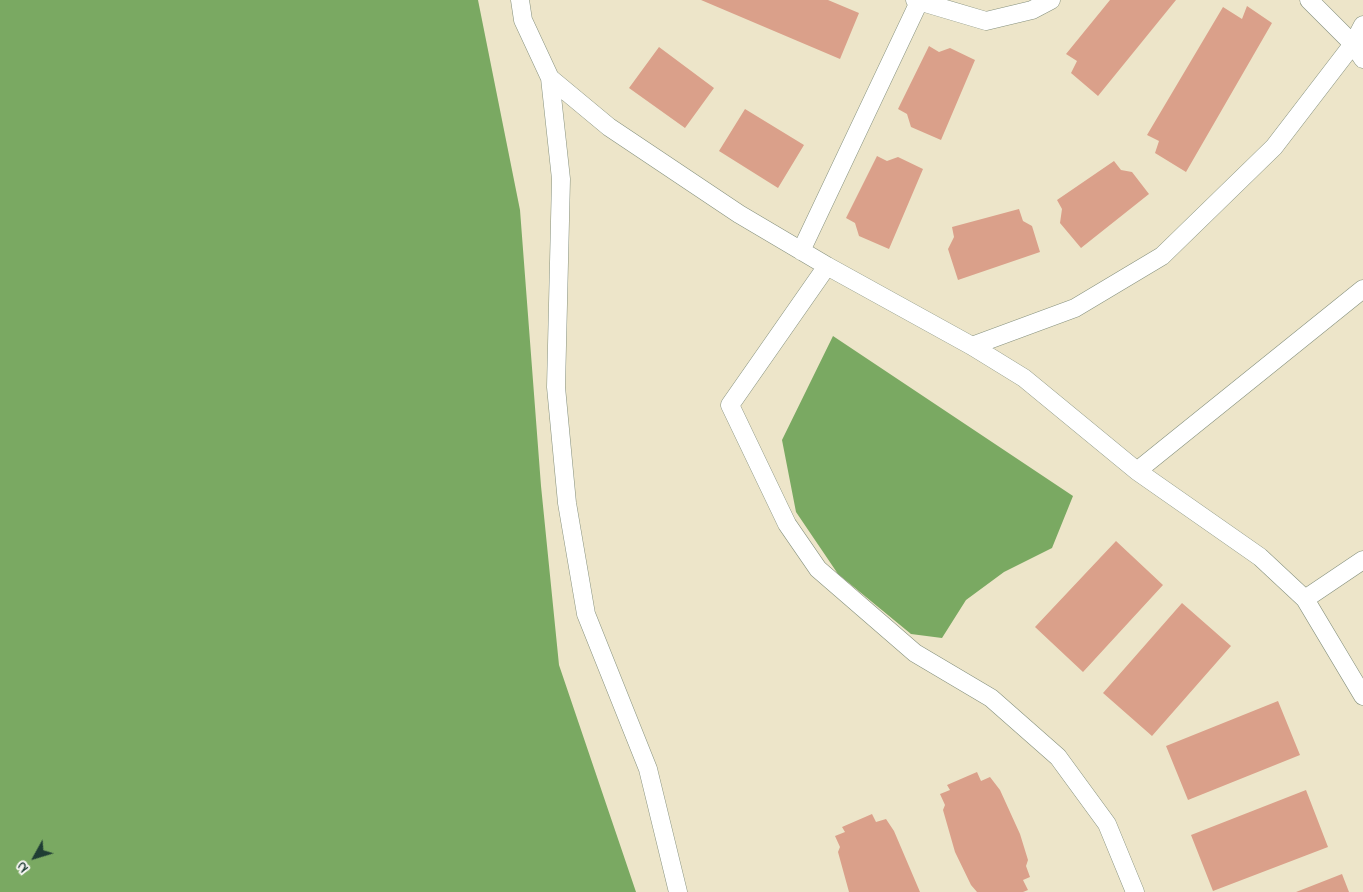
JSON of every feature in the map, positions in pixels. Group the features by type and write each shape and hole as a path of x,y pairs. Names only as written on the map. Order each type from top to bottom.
{"street":[{"path":"520,0 523,20 550,78 561,179 556,387 567,503 586,614 648,768 678,892"},
{"path":"801,251 917,1 986,21 1032,10 1051,0"},
{"path":"1309,0 1353,44 1363,59"},
{"path":"972,346 1075,308 1162,256 1274,147 1353,44 1363,25"},
{"path":"550,78 609,127 739,214 827,266 972,346 1024,378 1137,471 1260,557 1305,599 1363,696"},
{"path":"827,266 730,405 787,524 818,569 916,654 991,698 1058,756 1108,824 1135,892"},
{"path":"1137,471 1363,289"},
{"path":"1305,599 1363,560"}],"green space":[{"path":"0,0 478,0 520,210 541,486 559,665 636,892 0,892"},
{"path":"833,336 1073,496 1052,548 1004,572 966,600 942,638 911,634 838,574 796,512 782,440"}],"building":[{"path":"701,0 828,0 859,13 840,59"},
{"path":"1110,0 1176,0 1098,96 1071,73 1077,61 1066,54"},
{"path":"1247,6 1272,23 1186,172 1155,153 1159,141 1147,135 1223,7 1242,19"},
{"path":"929,46 939,52 950,48 975,60 941,140 911,127 907,114 898,109"},
{"path":"659,47 714,88 685,128 629,88"},
{"path":"745,109 804,145 778,188 719,151"},
{"path":"877,156 887,161 898,157 923,169 889,249 859,236 855,223 846,218"},
{"path":"1114,161 1121,170 1132,172 1149,194 1081,248 1060,223 1062,209 1057,200"},
{"path":"1019,209 1023,221 1032,226 1040,252 958,280 948,249 954,237 952,227"},
{"path":"1116,541 1163,585 1083,672 1035,627"},
{"path":"1182,603 1231,646 1152,736 1103,693"},
{"path":"1278,701 1300,755 1188,800 1166,746"},
{"path":"977,772 981,781 990,777 1000,790 1020,834 1028,860 1026,866 1030,877 1023,880 1028,890 1023,892 977,892 971,885 955,852 943,810 945,805 940,794 950,790 947,785"},
{"path":"1306,790 1328,847 1213,891 1191,835"},
{"path":"872,814 876,822 886,819 894,831 920,892 849,892 838,852 840,847 835,836 845,832 842,827"},
{"path":"1342,874 1349,892 1296,892"}]}
